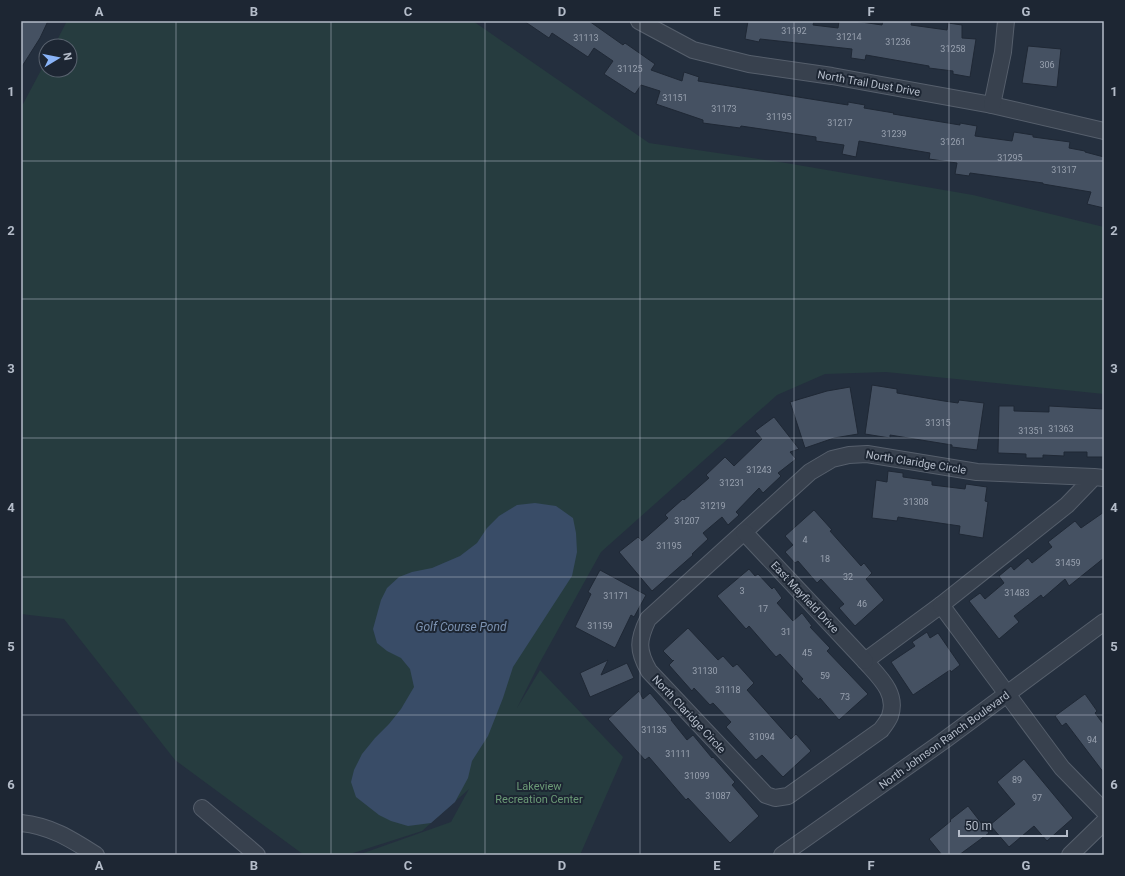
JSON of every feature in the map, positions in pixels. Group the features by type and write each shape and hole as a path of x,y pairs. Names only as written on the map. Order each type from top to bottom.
{"street":[{"name":"North Trail Dust Drive","path":"639,21 693,50 749,64 832,76 992,105 1104,131"},
{"path":"992,105 1006,21"},
{"name":"North Claridge Circle","path":"867,454 977,472 1099,478 941,604 865,661 887,687 891,699 890,717 881,730 788,796 775,798 766,795 649,671 642,660 639,645 648,619 810,472 832,459 849,455 867,454"},
{"name":"East Mayfield Drive","path":"744,532 865,661"},
{"path":"941,604 1062,768 1104,811"},
{"name":"North Johnson Ranch Boulevard","path":"782,855 1008,694 1104,622"},
{"path":"202,808 257,855"},
{"path":"1070,855 1104,822"},
{"path":"21,823 33,824 64,834 96,855"}],"green space":[{"name":"Lakeview Recreation Center","path":"67,21 473,21 649,143 786,163 973,195 1104,227 1104,394 886,372 825,374 777,395 601,552 539,664 517,708 540,670 623,757 580,855 358,855 451,822 469,789 422,831 347,855 304,855 175,760 64,619 21,614 21,106 38,76 38,78 78,78 78,38 58,38"}],"water":[{"name":"Golf Course Pond","path":"535,503 556,506 573,518 576,533 577,552 572,576 513,667 488,736 472,761 468,778 455,802 431,823 408,826 391,821 379,815 356,797 351,782 354,770 362,754 401,709 414,687 410,669 401,658 387,651 377,643 373,629 381,600 387,588 399,577 412,572 432,568 460,556 477,543 487,528 499,516 517,505"}],"building":[{"path":"21,21 48,21 40,38 38,38 38,41 21,68"},
{"path":"524,21 589,21 623,45 625,43 655,64 651,70 682,81 684,72 699,77 698,81 848,105 848,102 865,105 864,108 894,113 893,114 960,125 960,123 977,126 975,136 1012,141 1014,132 1033,135 1033,137 1070,142 1069,148 1104,157 1104,208 1087,204 1091,192 1043,183 970,173 969,176 955,174 957,163 929,159 930,153 859,141 856,157 842,154 844,145 816,141 816,137 741,126 740,128 703,123 703,120 656,104 660,91 641,85 635,94 604,74 613,61 594,48 588,57 552,33 549,38"},
{"path":"748,21 814,21 813,25 838,28 839,21 854,21 882,25 883,21 912,21 911,25 947,30 948,23 962,25 962,38 976,39 970,77 953,74 953,71 929,68 929,66 866,55 865,60 851,58 852,49 760,39 759,42 745,39"},
{"path":"1028,46 1061,49 1057,87 1022,83"},
{"path":"872,385 897,389 897,393 944,401 958,403 959,400 984,403 977,450 952,447 952,445 890,435 890,438 865,434"},
{"path":"850,387 858,434 834,438 805,448 790,402 827,391"},
{"path":"999,406 1014,406 1014,411 1049,412 1049,406 1104,409 1103,457 1087,457 1087,452 1064,452 1064,456 1043,455 1043,458 1026,458 1026,454 998,453"},
{"path":"774,417 799,449 790,452 796,459 778,473 781,476 763,493 759,488 736,512 739,515 728,525 722,517 703,533 708,539 692,554 693,555 652,591 619,552 638,537 642,541 668,518 665,515 709,478 706,475 725,457 734,466 762,439 755,431"},
{"path":"888,471 903,473 903,477 932,481 932,485 965,489 966,484 987,487 985,501 988,502 983,538 959,534 960,526 898,517 897,521 872,518 876,480 887,482"},
{"path":"814,510 832,530 830,531 861,566 864,563 872,573 866,579 884,600 855,626 839,608 844,604 821,579 817,583 798,561 795,563 785,552 793,545 785,536"},
{"path":"1104,512 1104,558 1069,586 1065,579 1043,598 1041,595 1014,616 1019,622 999,639 969,601 980,593 985,599 1004,583 999,576 1011,566 1014,570 1028,558 1032,563 1052,547 1048,542 1075,521 1081,528"},
{"path":"749,569 755,576 758,574 772,589 774,587 782,598 777,603 793,621 802,613 812,626 810,627 830,648 827,651 868,694 839,720 820,698 819,700 801,681 803,679 780,654 776,657 749,626 746,629 717,596"},
{"path":"600,570 646,595 634,617 631,615 615,648 575,627 591,594 588,592"},
{"path":"688,628 718,660 723,656 733,667 737,664 754,683 747,690 791,739 796,734 811,751 783,777 762,755 756,760 726,727 731,722 713,703 710,705 694,688 692,691 669,665 673,661 663,651"},
{"path":"927,632 930,638 938,633 960,665 913,695 891,662 915,646 912,642"},
{"path":"608,660 601,675 627,663 634,678 590,697 580,673"},
{"path":"639,691 643,699 650,693 672,719 671,720 687,740 693,735 735,782 732,785 759,816 730,843 688,798 686,800 649,757 645,760 608,719"},
{"path":"1085,694 1097,711 1095,713 1104,725 1104,773 1066,723 1062,726 1055,716"},
{"path":"1024,759 1073,818 1047,841 1034,826 1009,847 990,825 1015,804 997,782"},
{"path":"968,806 989,833 959,855 942,855 929,839"}]}
